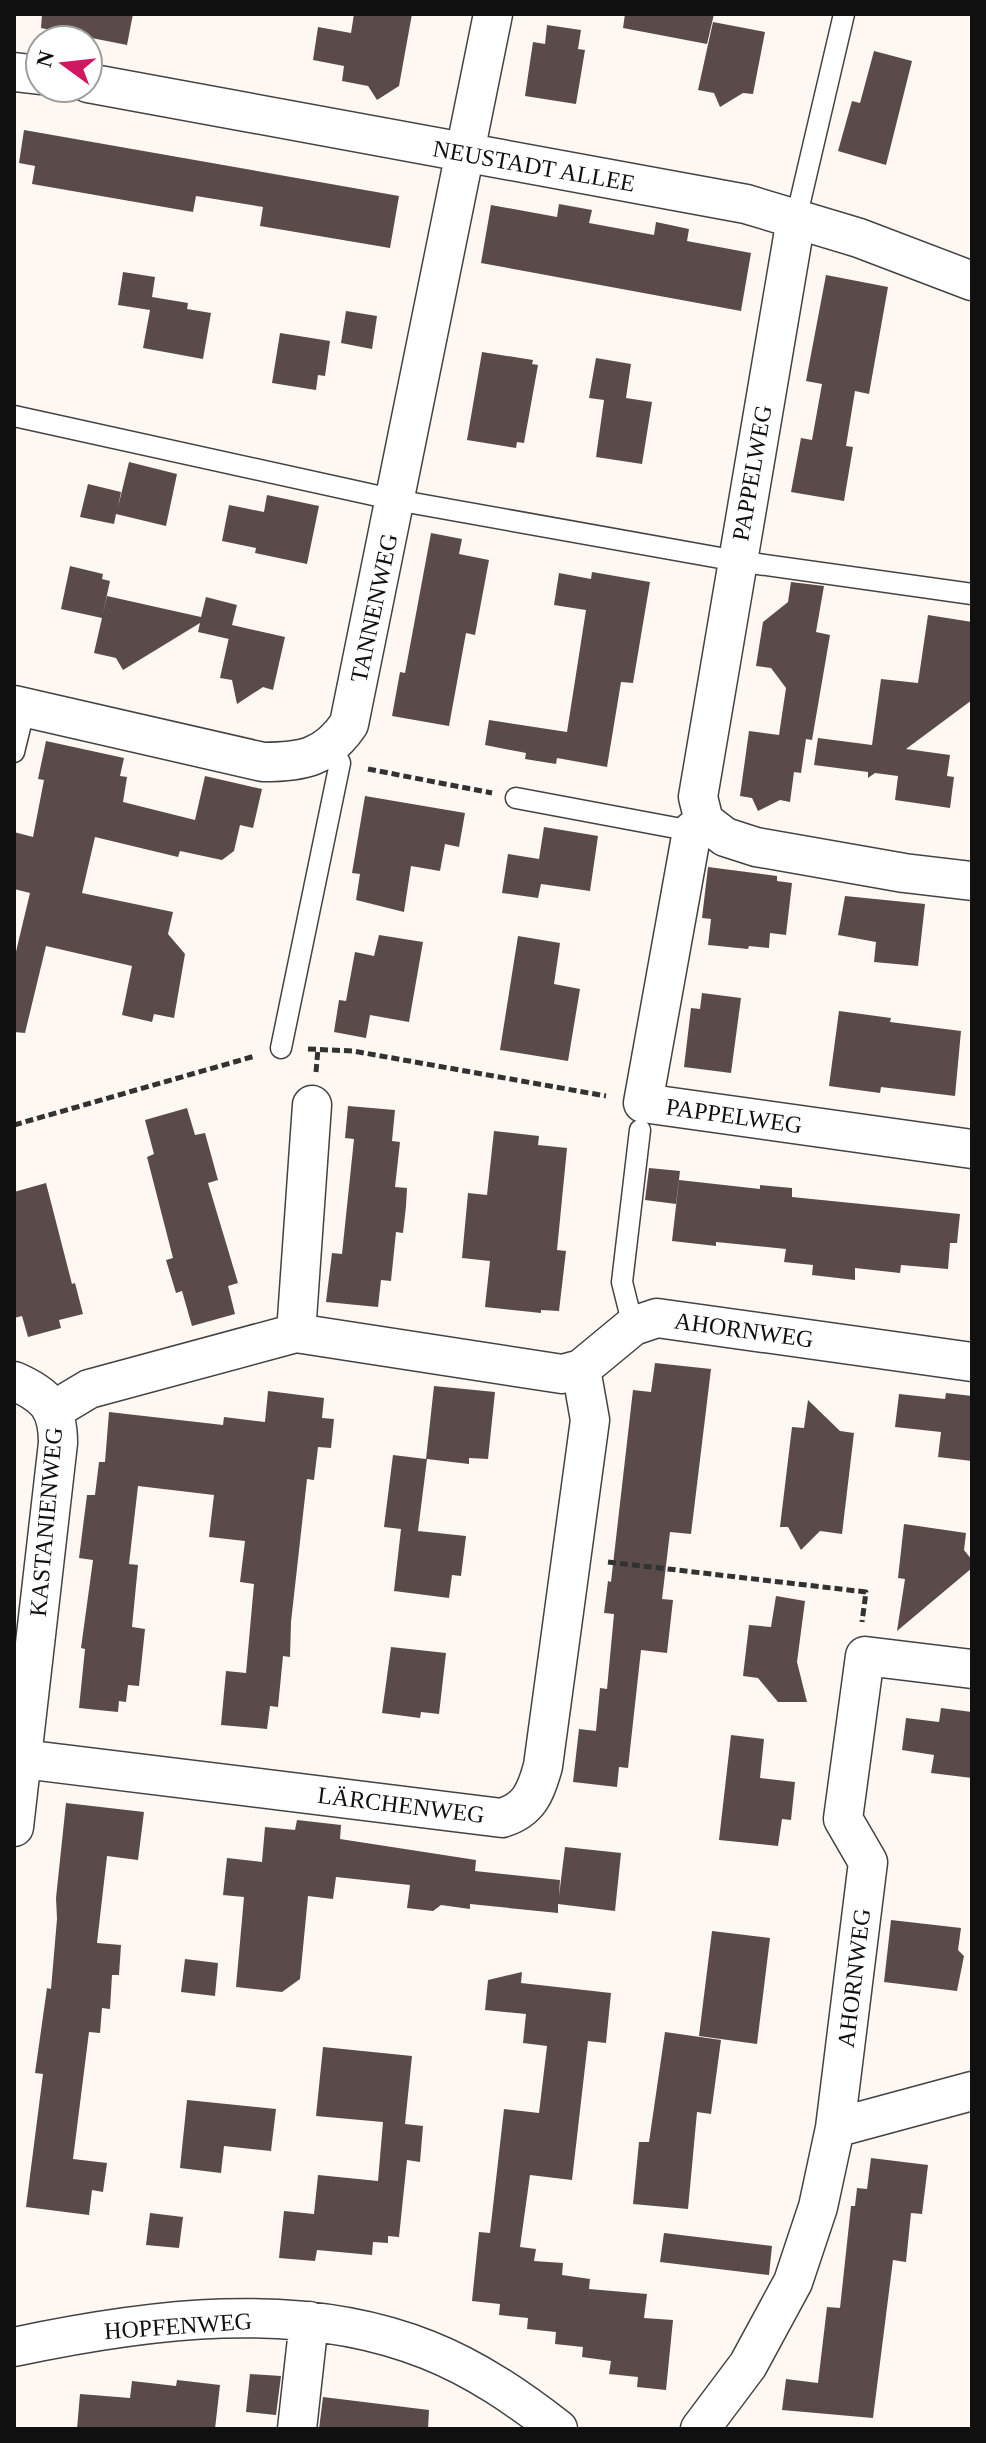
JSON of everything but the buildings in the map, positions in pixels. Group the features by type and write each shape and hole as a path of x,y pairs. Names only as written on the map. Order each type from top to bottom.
{"street":[{"name":"TANNENWEG","path":"336,755 349,724 493,14"},
{"name":"NEUSTADT ALLEE","path":"104,86 746,204 859,238 972,281"},
{"name":"PAPPELWEG","path":"796,219 702,766 698,826 643,1103 972,1149"},
{"path":"19,706 263,762 291,762 336,755"},
{"path":"698,826 756,847 904,873 972,881"},
{"path":"296,1333 312,1105"},
{"name":"AHORNWEG","path":"633,1326 657,1318 972,1362"},
{"path":"54,1410 89,1389 296,1333 562,1374 581,1369 633,1326"},
{"name":"LÄRCHENWEG","path":"23,1759 502,1818 518,1813 530,1801 543,1766 590,1420 581,1369"},
{"name":"KASTANIENWEG","path":"14,1381 35,1390 54,1410 58,1425 14,1827"},
{"path":"865,1656 972,1669"},
{"name":"AHORNWEG","path":"700,2429 748,2365 793,2282 818,2207 835,2128 868,1862 843,1819 865,1656"},
{"path":"835,2128 972,2091"},
{"name":"HOPFENWEG","path":"14,2347 140,2325 223,2318 309,2321 367,2332 428,2350 509,2392 558,2429"},
{"path":"297,2429 309,2321"}],"lane":[{"path":"796,219 844,14"},
{"path":"14,416 396,500 737,561 972,594"},
{"path":"14,752 19,706"},
{"path":"281,1048 336,755"},
{"path":"516,798 698,826"},
{"path":"633,1326 622,1282 640,1130"}],"path":[{"path":"336,755 516,798"},
{"path":"572,1557 866,1592 861,1630 865,1656"}]}
